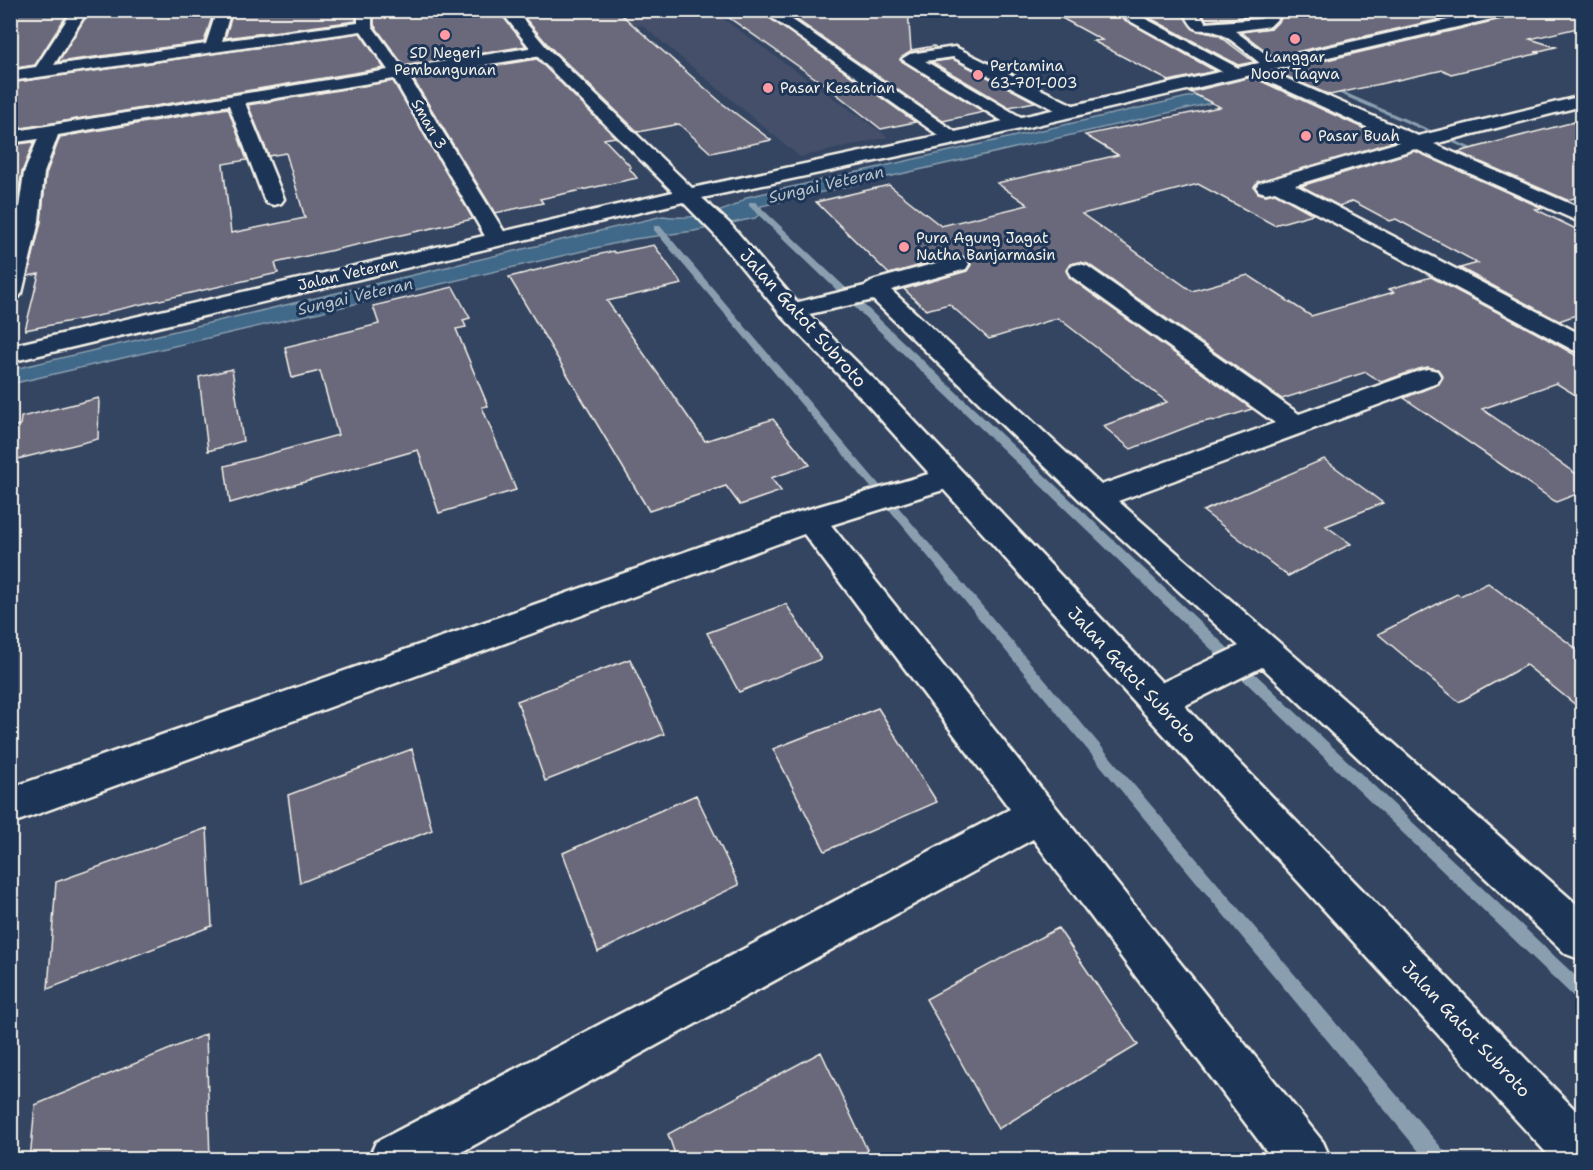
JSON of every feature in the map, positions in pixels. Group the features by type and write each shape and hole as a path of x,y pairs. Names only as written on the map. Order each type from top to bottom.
{"street":[{"path":"42,71 81,10"},
{"path":"213,46 224,10"},
{"name":"Jalan Gatot Subroto","path":"507,10 541,51 704,211 791,311 876,398 934,482 1157,702 1582,1153"},
{"path":"768,10 955,138"},
{"path":"1117,10 1297,88 1426,140 1582,217"},
{"path":"1190,10 1196,22 1202,27 1265,23 1272,17 1271,10"},
{"name":"Jalan Veteran","path":"10,354 496,238 704,211 955,138 1513,10"},
{"path":"10,76 213,46 365,18"},
{"name":"Sman 3","path":"365,18 496,238"},
{"path":"1220,27 1257,70"},
{"path":"10,138 235,99 541,51"},
{"path":"1018,123 910,60 955,52 1071,111"},
{"path":"235,99 274,199"},
{"path":"1582,101 1426,140 1268,186 1582,345"},
{"path":"10,293 28,221 34,173 50,132"},
{"path":"791,311 867,293 883,285 958,264"},
{"path":"1079,271 1296,425"},
{"path":"867,293 881,294 1258,653 1582,938"},
{"path":"1096,498 1428,377"},
{"path":"10,806 810,520 934,482"},
{"path":"810,520 1305,1160"},
{"path":"1157,702 1258,653"},
{"path":"394,1160 1037,816"}],"shaded area":[{"name":"Pasar Kesatrian","path":"602,11 686,11 698,19 719,16 888,137 800,157 642,25 558,39"}],"water":[{"name":"Sungai Veteran","path":"1567,11 1582,11 1312,80 761,206 761,213 755,218 694,231 634,239 11,384 10,370 663,216 684,217 718,212 747,197"}],"building":[{"path":"10,10 70,10 35,65 10,69"},
{"path":"90,10 195,10 193,17 213,14 204,42 58,62"},
{"path":"244,10 356,10 356,21 225,38 233,12"},
{"name":"SD Negeri Pembangunan","path":"374,10 498,10 526,46 404,66 374,25"},
{"path":"518,10 616,10 723,104 771,140 711,153 679,124 638,132 549,46"},
{"path":"718,10 759,10 915,122 881,129 825,85"},
{"path":"783,10 908,10 911,50 934,46 937,48 910,52 900,60 984,112 943,121"},
{"path":"1047,10 1108,10 1215,71 1169,81 1093,41 1102,40"},
{"path":"1135,10 1181,10 1194,30 1218,35 1254,62 1238,65"},
{"path":"1200,10 1262,10 1263,15 1207,21"},
{"path":"1280,10 1480,10 1274,57 1241,32 1272,28 1281,19"},
{"path":"1522,10 1582,10 1582,27 1530,39 1556,47 1535,52 1540,53 1451,74 1443,70 1330,95 1276,72 1514,16"},
{"path":"360,33 384,68 10,130 10,83"},
{"path":"537,59 615,137 604,139 631,167 629,168 637,178 540,199 543,203 495,213 413,79"},
{"path":"953,59 1035,102 1009,107 932,62"},
{"path":"1252,77 1393,142 1257,182 1254,187 1258,193 1266,195 1275,193 1313,214 1274,225 1198,184 1082,214 1192,291 1248,275 1311,316 1394,292 1389,289 1431,277 1542,336 1582,359 1582,399 1556,383 1482,409 1582,478 1582,492 1556,502 1404,398 1439,384 1443,376 1437,369 1428,367 1419,369 1381,382 1366,372 1282,399 1088,264 1080,262 1070,264 1066,270 1070,278 1252,409 1214,421 1195,424 1131,449 1103,426 1167,402 1058,318 989,339 949,304 926,310 904,289 967,271 971,265 968,258 957,255 889,274 816,202 889,185 941,226 1028,205 997,183 1118,155 1085,135 1220,107 1190,92"},
{"path":"393,81 473,219 275,263 278,273 107,312 107,314 25,330 39,274 28,276 41,222 46,174 60,137 228,108 247,160 223,164 231,233 305,218 286,153 269,156 248,105"},
{"path":"1582,120 1582,196 1567,200 1458,152"},
{"path":"34,142 22,172 10,236 10,145"},
{"path":"1415,151 1542,208 1535,209 1582,232 1582,313 1559,321 1460,268 1478,263 1396,219 1390,221 1353,201 1339,206 1301,186"},
{"path":"654,245 682,284 607,301 705,441 773,419 810,465 771,478 781,491 740,505 726,486 649,511 509,277 613,251 615,253"},
{"path":"453,287 470,318 463,320 466,327 456,329 488,406 482,407 516,490 439,513 418,450 230,503 225,466 338,435 320,371 292,378 285,347 379,324 373,306"},
{"path":"232,369 243,441 208,451 199,377"},
{"path":"99,398 98,439 10,461 10,427 20,425 21,417"},
{"path":"1324,459 1383,503 1326,526 1351,544 1288,576 1203,511"},
{"path":"1488,583 1582,653 1582,710 1526,665 1459,702 1378,634 1457,594 1460,596"},
{"path":"786,604 821,659 739,692 707,633"},
{"path":"630,659 664,734 545,781 517,701"},
{"path":"878,708 937,802 825,851 773,749"},
{"path":"412,749 432,830 300,883 288,795"},
{"path":"696,795 739,885 598,952 563,853"},
{"path":"207,828 212,926 48,989 56,882"},
{"path":"1058,928 1138,1045 998,1129 926,999"},
{"path":"206,1034 210,1160 30,1160 35,1105"},
{"path":"821,1052 872,1160 677,1160 668,1134"}],"waterway":[{"path":"1328,87 1485,155"},
{"path":"752,204 1582,993"},
{"path":"657,228 1439,1160"}],"place":[{"name":"SD Negeri Pembangunan","path":"445,35"},
{"name":"Langgar Noor Taqwa","path":"1295,39"},
{"name":"Pertamina 63-701-003","path":"978,75"},
{"name":"Pasar Kesatrian","path":"768,88"},
{"name":"Pasar Buah","path":"1306,136"},
{"name":"Pura Agung Jagat Natha Banjarmasin","path":"904,247"}]}
